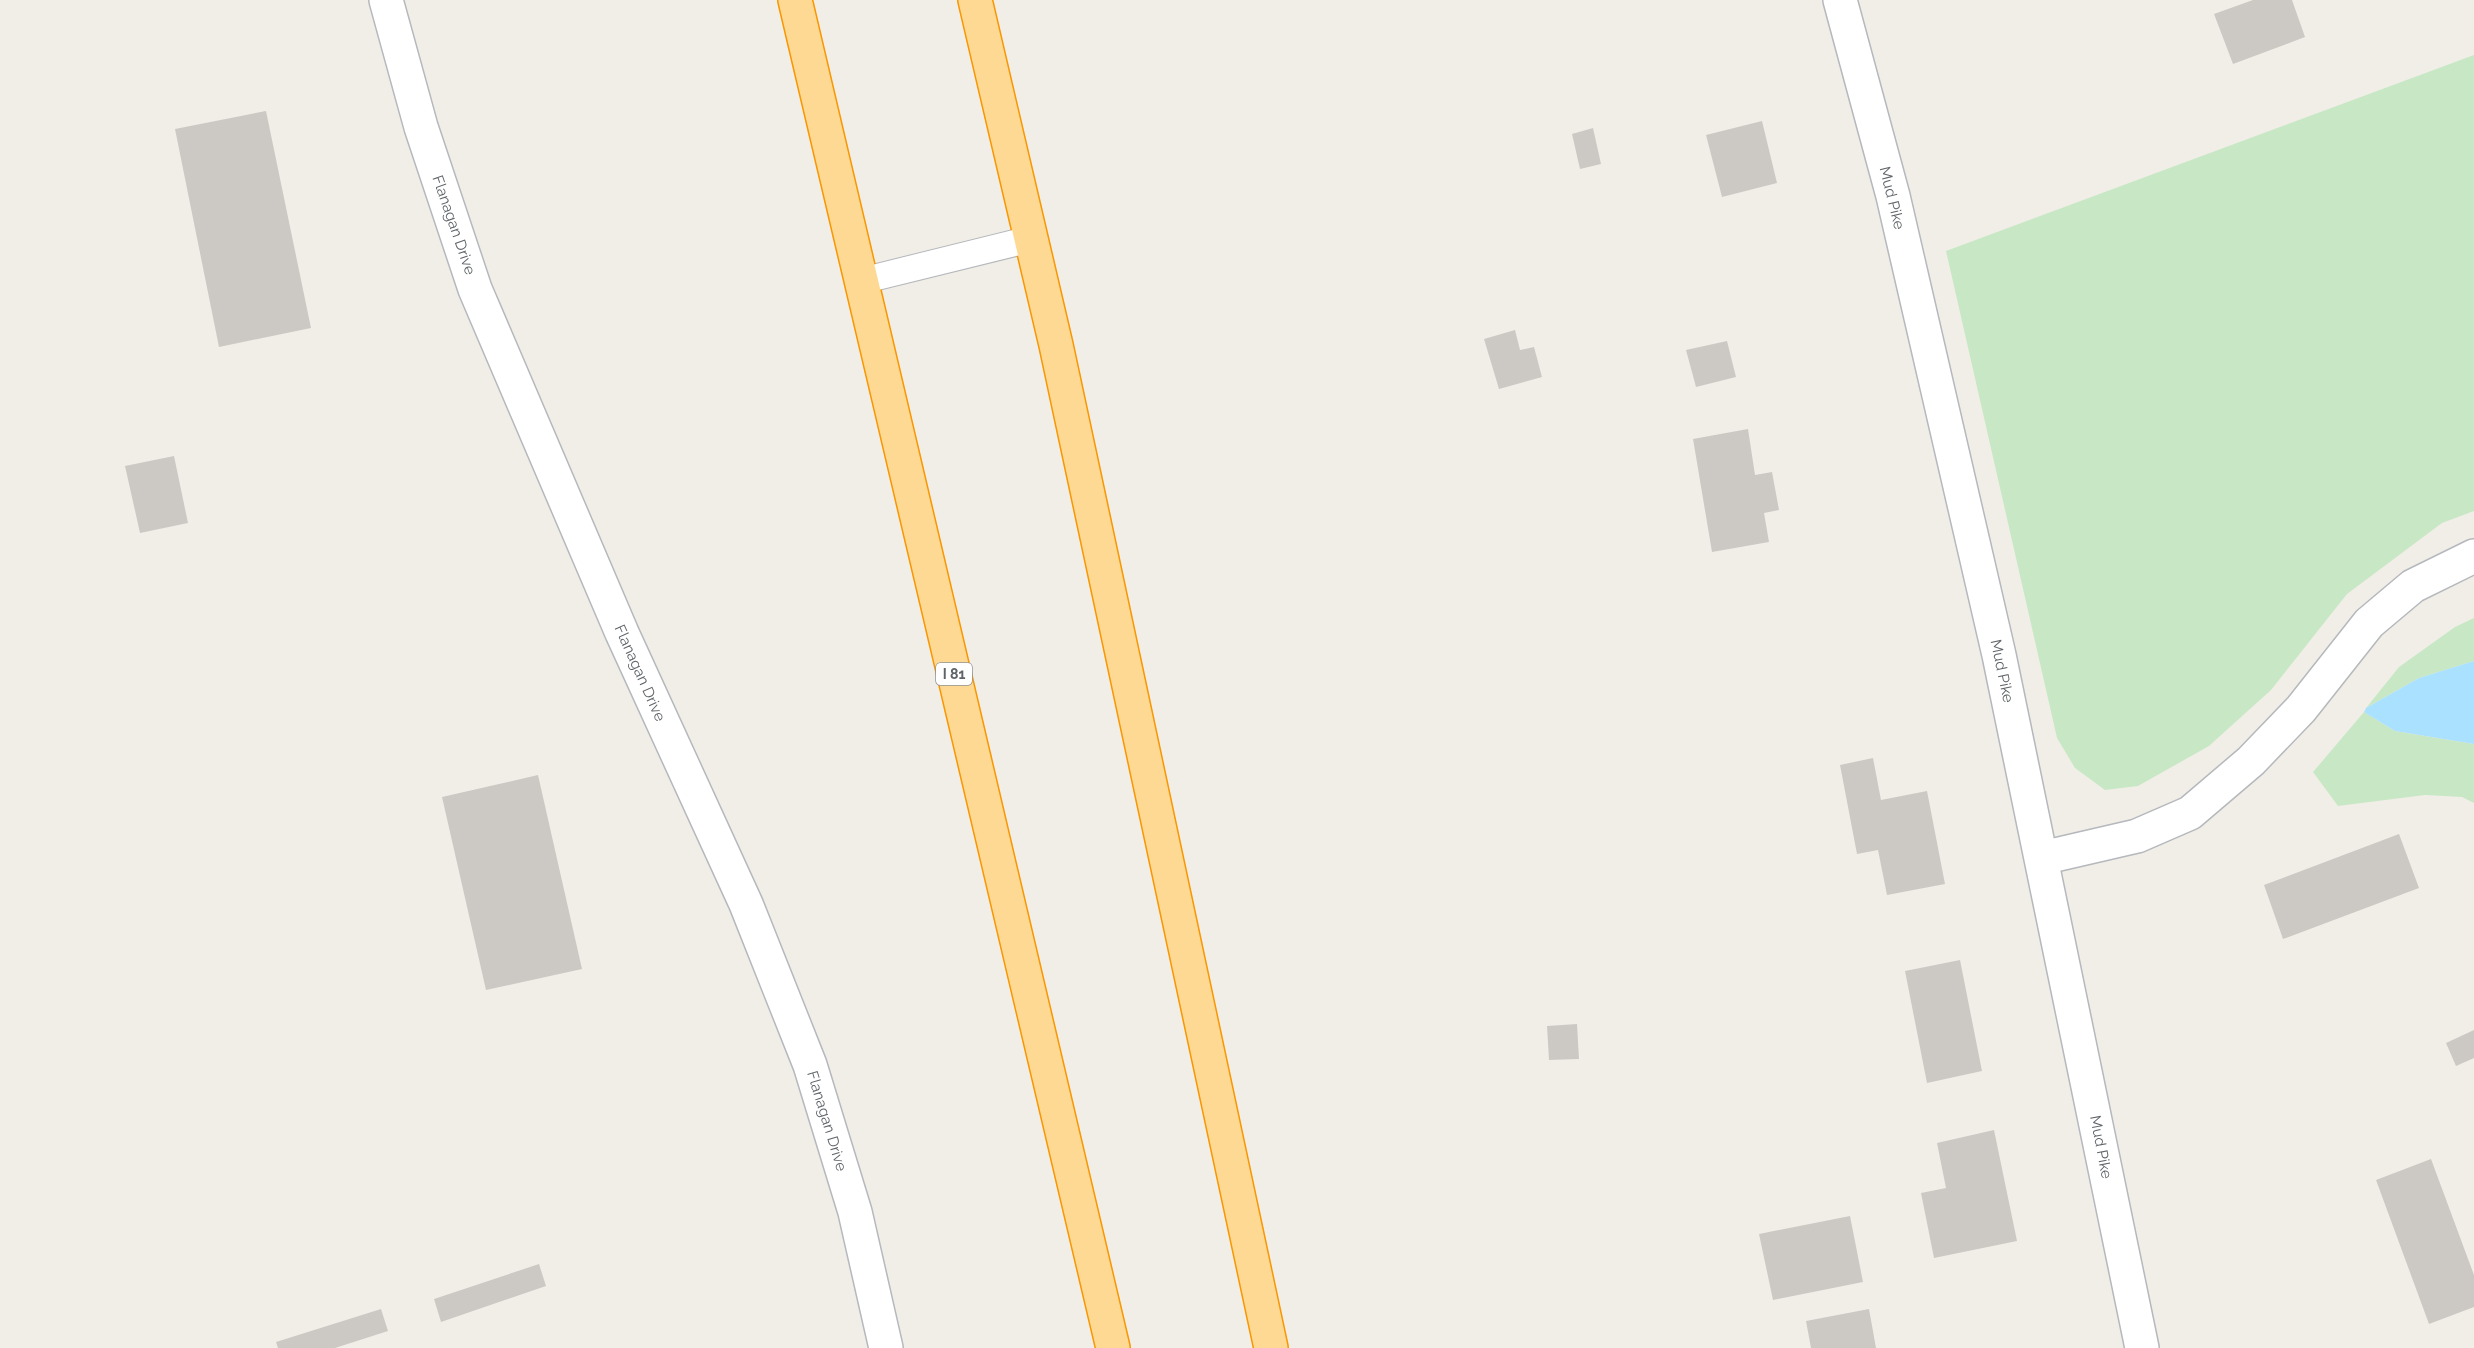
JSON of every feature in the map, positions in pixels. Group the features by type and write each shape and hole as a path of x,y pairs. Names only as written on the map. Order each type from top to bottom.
{"highway":[{"name":"I 81","path":"795,0 1113,1348"},
{"path":"975,0 1032,239 1271,1348"}],"street":[{"name":"Flanagan Drive","path":"386,0 421,127 475,288 622,633 746,904 810,1065 855,1212 886,1348"},
{"name":"Mud Pike","path":"1840,0 1893,196 1999,655 2142,1348"},
{"path":"2042,858 2137,836 2190,813 2252,761 2301,709 2369,623 2413,586 2474,556"}],"lane":[{"path":"861,281 1032,239"}],"green space":[{"path":"2474,55 2474,511 2442,523 2347,594 2271,690 2209,746 2138,786 2105,790 2075,768 2057,738 1946,251"},
{"path":"2474,618 2474,661 2419,678 2366,708 2399,667 2455,627"},
{"path":"2364,712 2395,731 2474,744 2474,803 2462,797 2425,795 2338,806 2313,772"}],"water":[{"path":"2474,661 2474,744 2395,731 2364,712 2366,708 2419,678"}],"building":[{"path":"2253,0 2292,0 2305,37 2233,64 2214,14"},
{"path":"266,111 311,328 219,347 175,129"},
{"path":"1762,121 1777,183 1722,197 1706,135"},
{"path":"1593,128 1601,164 1580,169 1572,134"},
{"path":"1515,330 1520,350 1534,347 1542,377 1499,389 1484,339"},
{"path":"1727,341 1736,377 1696,387 1686,350"},
{"path":"1748,429 1755,475 1772,472 1779,510 1764,513 1769,542 1712,552 1693,439"},
{"path":"174,456 188,523 140,533 125,466"},
{"path":"1873,758 1881,800 1927,791 1945,884 1887,895 1878,850 1857,854 1840,765"},
{"path":"538,775 582,969 486,990 442,797"},
{"path":"2399,834 2419,888 2283,939 2264,885"},
{"path":"1960,960 1982,1071 1927,1083 1905,971"},
{"path":"1577,1024 1579,1059 1549,1060 1547,1026"},
{"path":"2474,1030 2474,1058 2456,1066 2446,1043"},
{"path":"1994,1130 2017,1241 1934,1258 1921,1193 1946,1188 1937,1143"},
{"path":"2431,1159 2474,1275 2474,1307 2429,1324 2376,1180"},
{"path":"1850,1216 1863,1282 1773,1300 1759,1234"},
{"path":"539,1264 546,1286 441,1322 434,1299"},
{"path":"381,1309 388,1331 335,1348 278,1348 276,1342"},
{"path":"1869,1309 1876,1348 1811,1348 1806,1321"}]}
